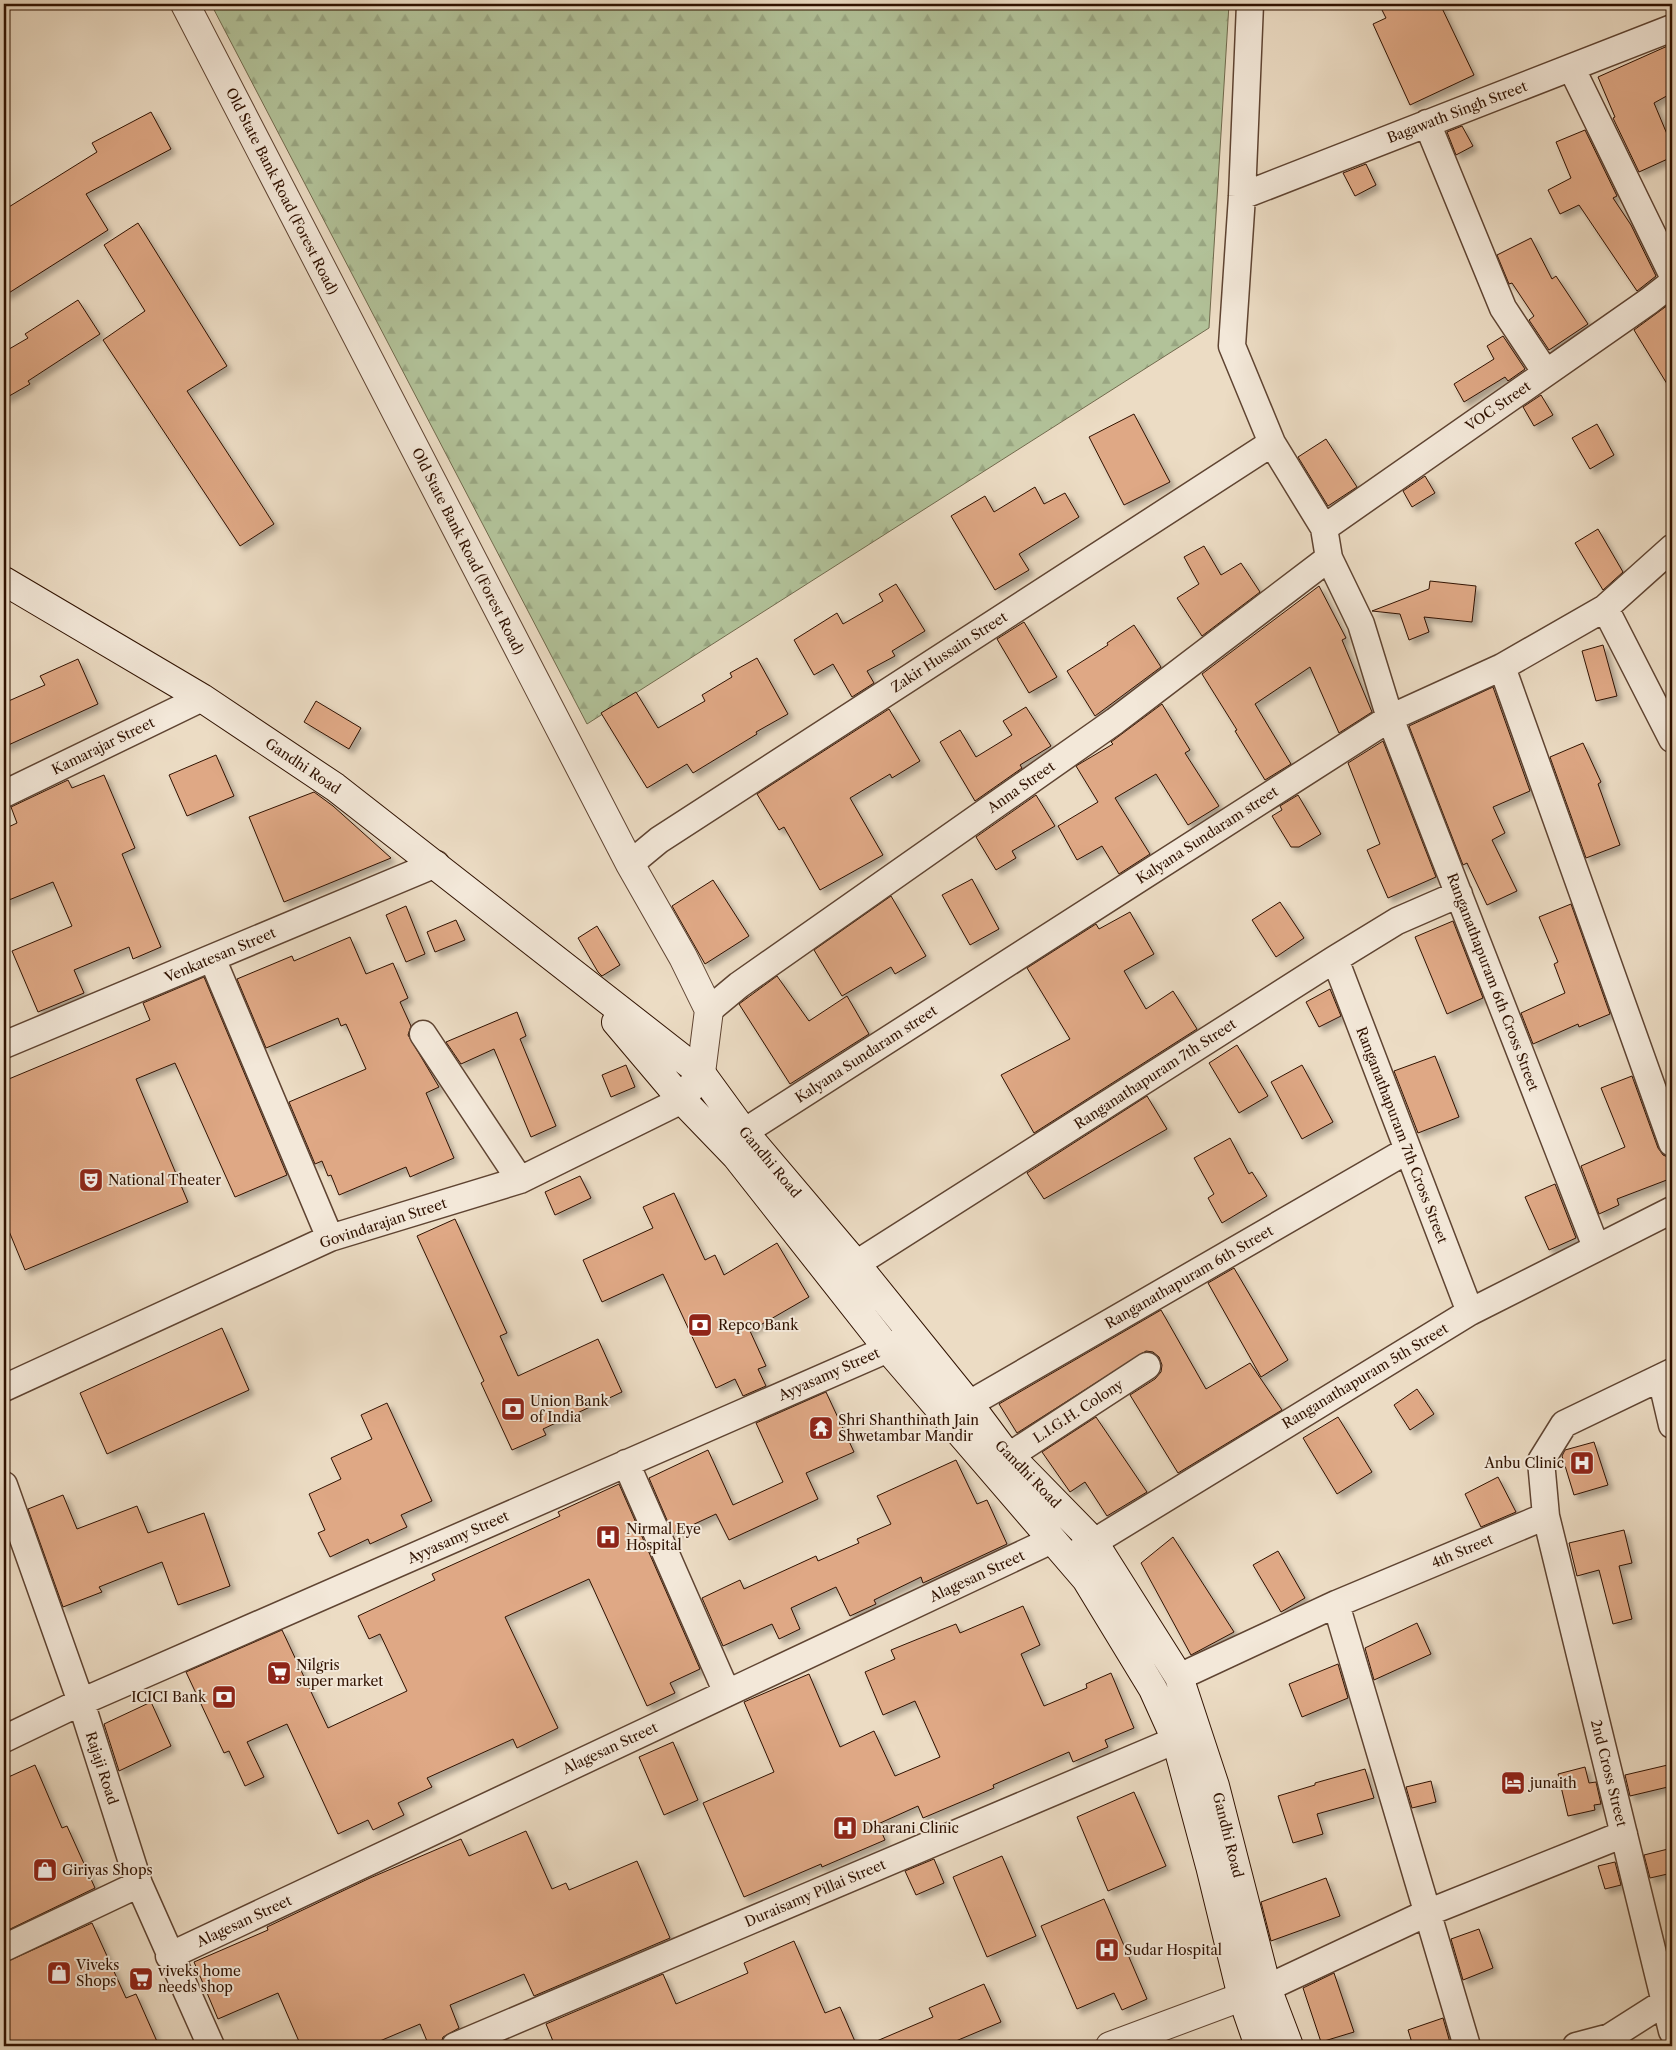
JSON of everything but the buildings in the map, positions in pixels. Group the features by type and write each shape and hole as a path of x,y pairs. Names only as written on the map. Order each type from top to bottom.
{"main road":[{"name":"Old State Bank Road (Forest Road)","path":"185,4 630,864 683,957 710,1010"},
{"name":"Gandhi Road","path":"4,581 202,698 335,787 436,864 581,981 701,1073 744,1132 856,1264 970,1404 1009,1456 1093,1541 1179,1677 1216,1786 1267,1988 1289,2046"},
{"name":"Gandhi Road","path":"581,981 682,1100 736,1156 888,1349 1086,1579 1154,1689 1176,1740 1210,1866 1242,1997 1259,2046"},
{"path":"682,1100 701,1073 710,1010"},
{"path":"1110,2046 1267,1988"}],"street":[{"path":"1250,4 1242,196 1232,346 1272,443 1324,528"},
{"name":"Bagawath Singh Street","path":"1242,196 1672,28"},
{"path":"1572,68 1672,274"},
{"path":"1427,124 1503,308 1546,373"},
{"name":"VOC Street","path":"1324,528 1650,301 1672,283"},
{"name":"Zakir Hussain Street","path":"630,864 668,835 1272,443"},
{"name":"Ranganathapuram 6th Cross Street","path":"1324,528 1329,558 1360,624 1390,718 1596,1247"},
{"name":"Kalyana Sundaram street","path":"744,1132 1390,718 1502,667 1605,608 1672,548"},
{"name":"Anna Street","path":"710,1010 739,985 1115,721 1329,558"},
{"path":"1605,608 1672,739"},
{"path":"1502,667 1672,1143"},
{"name":"Kamarajar Street","path":"4,794 202,698"},
{"name":"Venkatesan Street","path":"4,1045 436,864"},
{"name":"Ranganathapuram 7th Street","path":"856,1264 1334,959 1397,921 1459,894"},
{"path":"212,958 330,1238"},
{"name":"Ranganathapuram 7th Cross Street","path":"1334,959 1470,1312"},
{"path":"423,1034 520,1180"},
{"name":"Govindarajan Street","path":"4,1388 330,1238 520,1180 682,1100"},
{"name":"Ranganathapuram 6th Street","path":"970,1404 1408,1150"},
{"name":"Ranganathapuram 5th Street","path":"1060,1549 1093,1541 1470,1312 1672,1210"},
{"name":"Ayyasamy Street","path":"4,1739 81,1702 888,1349 912,1334"},
{"name":"L.I.G.H. Colony","path":"1009,1456 1147,1366"},
{"path":"1546,1516 1541,1461 1564,1424 1666,1375 1672,1426"},
{"path":"626,1463 727,1693"},
{"name":"Rajaji Road","path":"6,1500 81,1702 139,1884 169,1956 211,2046"},
{"name":"4th Street","path":"1179,1677 1336,1604 1546,1516"},
{"name":"2nd Cross Street","path":"1546,1516 1624,1834 1669,2001 1672,2031"},
{"name":"Alagesan Street","path":"169,1956 727,1693 1060,1549"},
{"path":"1336,1604 1467,2046"},
{"name":"Duraisamy Pillai Street","path":"455,2046 1176,1740"},
{"path":"1267,1988 1428,1913 1624,1834"},
{"path":"4,1948 139,1884"},
{"path":"1576,2046 1610,2037 1669,2001"}],"green space":[{"path":"211,4 1229,4 1209,328 587,724"}],"place":[{"name":"National Theater","path":"91,1180"},
{"name":"Repco Bank","path":"700,1325"},
{"name":"Union Bank of India","path":"513,1409"},
{"name":"Shri Shanthinath Jain Shwetambar Mandir","path":"821,1428"},
{"name":"Anbu Clinic","path":"1582,1463"},
{"name":"Nirmal Eye Hospital","path":"608,1537"},
{"name":"Nilgris super market","path":"279,1673"},
{"name":"ICICI Bank","path":"224,1697"},
{"name":"junaith","path":"1513,1783"},
{"name":"Dharani Clinic","path":"845,1828"},
{"name":"Giriyas Shops","path":"45,1870"},
{"name":"Sudar Hospital","path":"1107,1950"},
{"name":"Viveks Shops","path":"59,1973"},
{"name":"viveks home needs shop","path":"141,1979"}]}
